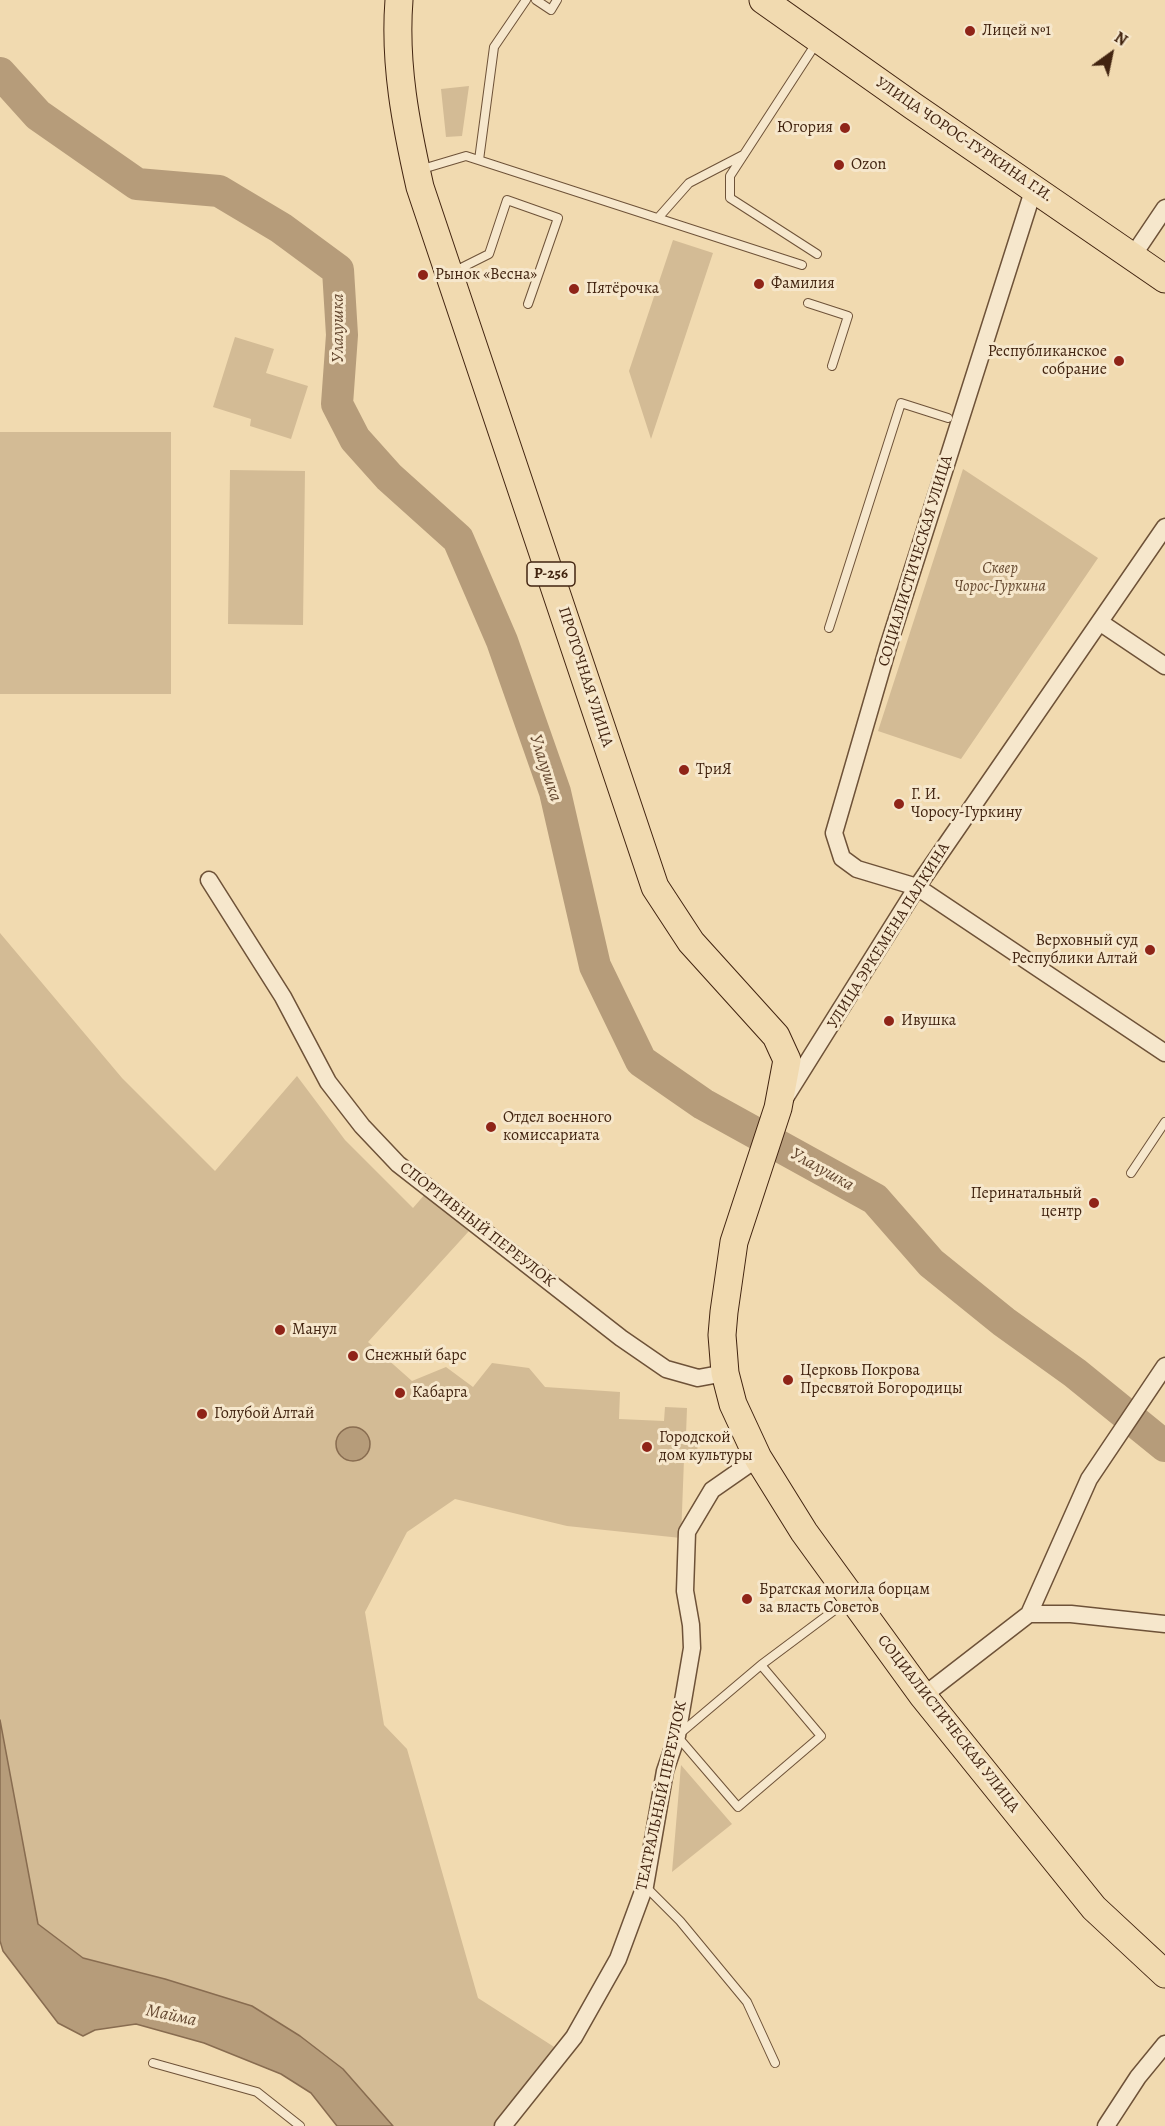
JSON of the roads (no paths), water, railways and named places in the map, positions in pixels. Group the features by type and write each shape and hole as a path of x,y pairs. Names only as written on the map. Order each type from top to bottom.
{"main road":[{"name":"ПРОТОЧНАЯ УЛИЦА","path":"399,0 396,34 400,87 417,171 656,887 691,942 776,1036 787,1060 778,1108"},
{"name":"УЛИЦА ЧОРОС-ГУРКИНА Г.И.","path":"763,0 1165,279"},
{"name":"СОЦИАЛИСТИЧЕСКАЯ УЛИЦА","path":"778,1108 729,1263 722,1335 725,1373 733,1404 758,1458 804,1532 923,1696 1094,1908 1165,1974"}],"street":[{"name":"СОЦИАЛИСТИЧЕСКАЯ УЛИЦА","path":"1034,188 953,420 834,833 842,858 857,869 917,887 1165,1053"},
{"path":"1132,257 1165,208"},
{"name":"УЛИЦА ЭРКЕМЕНА ПАЛКИНА","path":"778,1108 917,887 1165,527"},
{"path":"1101,622 1165,666"},
{"name":"СПОРТИВНЫЙ ПЕРЕУЛОК","path":"209,880 283,997 328,1082 362,1126 398,1164 621,1338 666,1369 698,1378 725,1373"},
{"path":"923,1696 1029,1614 1089,1479 1161,1375"},
{"name":"ТЕАТРАЛЬНЫЙ ПЕРЕУЛОК","path":"503,2126 574,2037 618,1959 645,1887 665,1771 677,1736 692,1648 691,1625 685,1591 687,1532 712,1490 758,1458"},
{"path":"1029,1614 1071,1614 1165,1624"},
{"path":"1106,2126 1138,2077 1165,2044"}],"lane":[{"path":"479,160 494,47 526,0"},
{"path":"536,0 550,10 557,0"},
{"path":"817,254 730,198 730,176 819,39"},
{"path":"658,218 689,183 743,154"},
{"path":"417,171 466,156 802,265"},
{"path":"450,274 489,254 507,200 558,218 528,304"},
{"path":"808,303 848,316 832,366"},
{"path":"829,628 902,403 953,420"},
{"path":"1131,1173 1165,1122"},
{"path":"761,1665 821,1736 738,1807 677,1736 761,1665 852,1598"},
{"path":"645,1887 681,1921 747,2002 775,2063"},
{"path":"153,2064 257,2092 300,2126"}],"water":[{"path":"353,1427 365,1432 370,1444 365,1456 353,1461 341,1456 336,1444 341,1432"},
{"name":"Майма","path":"0,1720 38,1924 83,1958 165,1979 252,2006 300,2036 343,2069 393,2126 337,2126 311,2093 281,2074 204,2043 136,2024 95,2030 83,2036 58,2023 3,1951 0,1941"}],"waterway":[{"name":"Улалушка","path":"0,73 38,115 137,184 219,191 281,228 338,270 342,335 337,404 355,439 389,477 458,539 502,641 555,792 595,966 641,1061 703,1104 875,1199 931,1263 1004,1322 1075,1373 1165,1446"}],"place":[{"name":"Лицей №1","path":"970,31"},
{"name":"Югория","path":"845,128"},
{"name":"Ozon","path":"839,165"},
{"name":"Рынок «Весна»","path":"423,275"},
{"name":"Фамилия","path":"759,284"},
{"name":"Пятёрочка","path":"574,289"},
{"name":"Республиканское собрание","path":"1119,361"},
{"name":"ТриЯ","path":"684,770"},
{"name":"Г. И. Чоросу-Гуркину","path":"899,804"},
{"name":"Верховный суд Республики Алтай","path":"1150,950"},
{"name":"Ивушка","path":"889,1021"},
{"name":"Отдел военного комиссариата","path":"491,1127"},
{"name":"Перинатальный центр","path":"1094,1203"},
{"name":"Манул","path":"280,1330"},
{"name":"Снежный барс","path":"353,1356"},
{"name":"Церковь Покрова Пресвятой Богородицы","path":"788,1380"},
{"name":"Кабарга","path":"400,1393"},
{"name":"Голубой Алтай","path":"202,1414"},
{"name":"Городской дом культуры","path":"647,1447"},
{"name":"Братская могила борцам за власть Советов","path":"747,1599"}],"park label":[{"name":"Сквер Чорос-Гуркина","path":"1000,578"}]}
